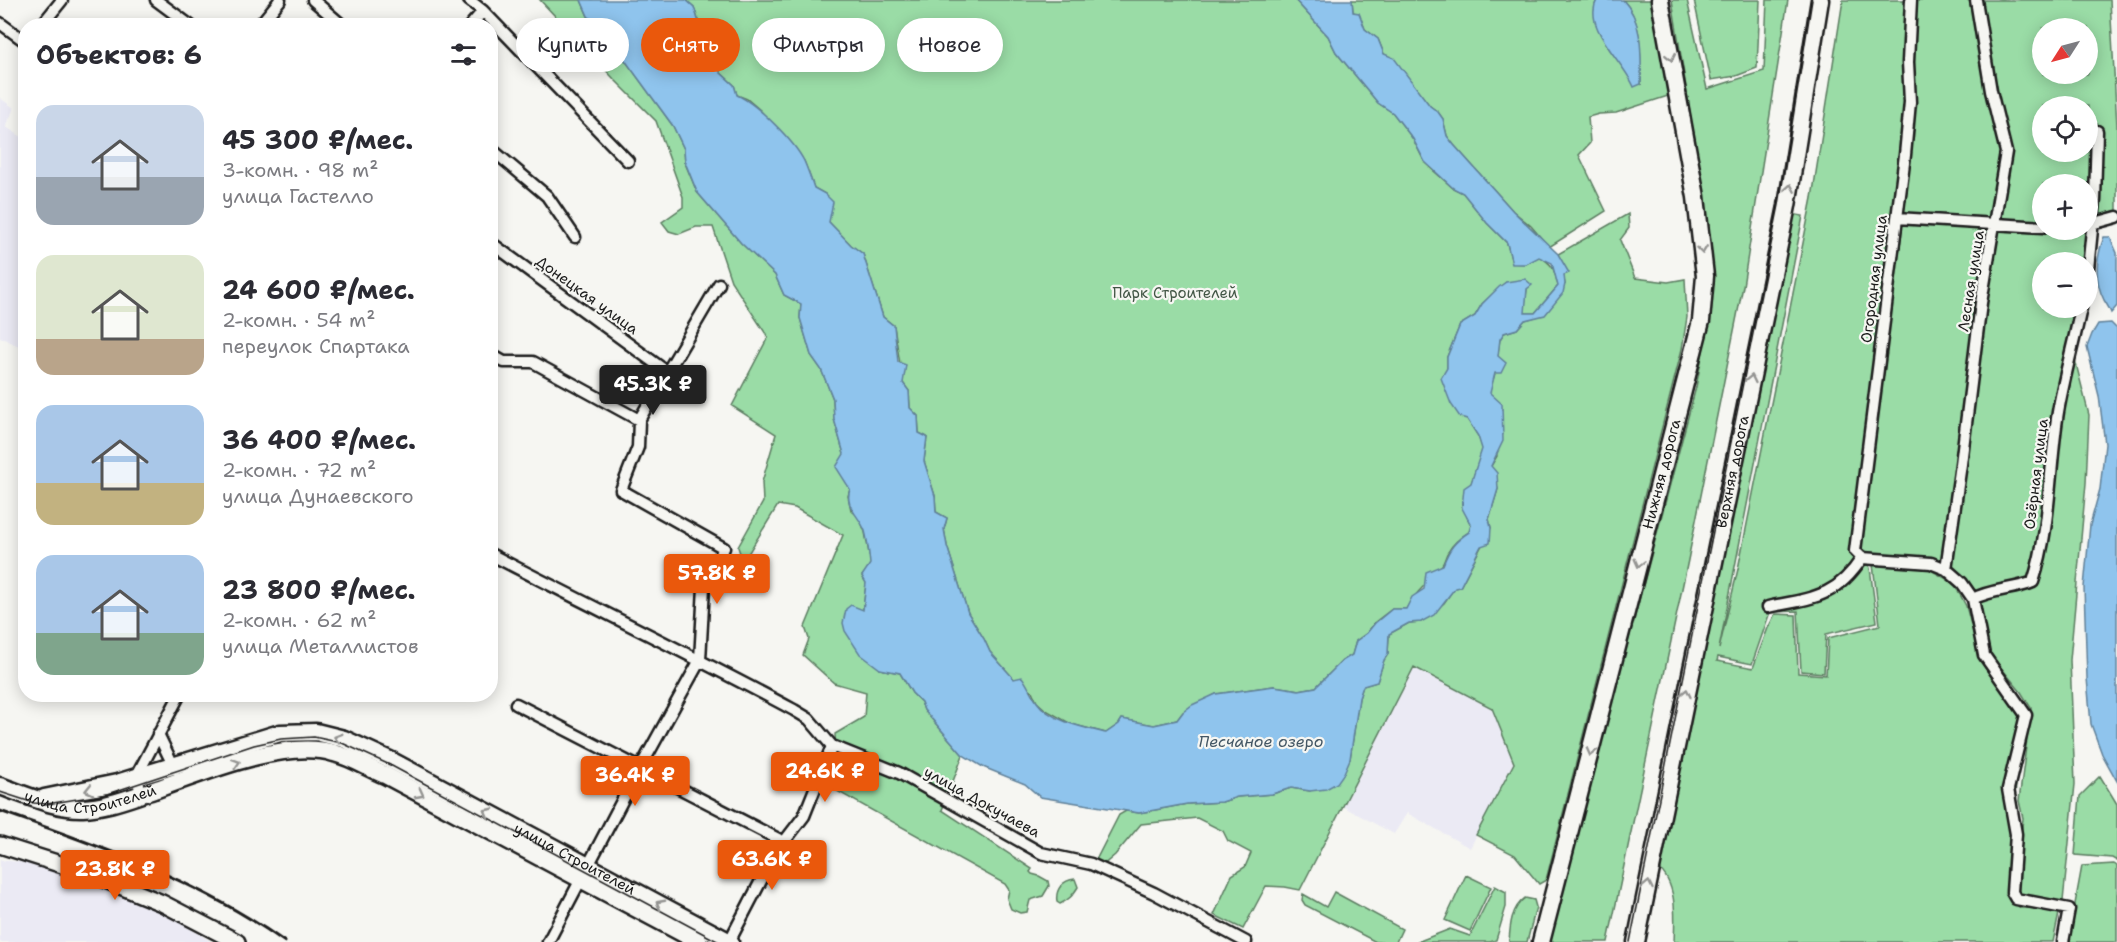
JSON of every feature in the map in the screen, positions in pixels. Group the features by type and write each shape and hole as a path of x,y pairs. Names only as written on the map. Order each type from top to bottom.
{"main road":[{"name":"Нижняя дорога","path":"1541,942 1701,321 1705,276 1694,187 1660,0"},
{"name":"Верхняя дорога","path":"1636,942 1787,206 1820,0"},
{"name":"улица Строителей","path":"38,799 136,777 286,749 310,749 335,753 388,768 696,935 730,942"},
{"name":"улица Строителей","path":"38,799 66,807 105,806 142,794 191,768"},
{"path":"0,786 38,799"},
{"path":"0,846 91,874 162,903 237,942"}],"street":[{"path":"47,18 62,0"},
{"path":"156,0 180,18"},
{"path":"265,18 280,0"},
{"path":"313,0 334,18"},
{"path":"469,0 490,18"},
{"name":"Огородная улица","path":"1863,558 1855,551 1910,102 1908,62 1911,0"},
{"name":"Лесная улица","path":"1946,569 1981,303 2006,152 1991,91 1976,0"},
{"path":"477,18 483,11"},
{"path":"0,23 18,36"},
{"path":"498,27 628,161"},
{"path":"498,155 548,196 574,237"},
{"path":"2098,222 2117,217"},
{"path":"1897,218 2032,226"},
{"name":"Донецкая улица","path":"498,248 667,372"},
{"path":"548,942 700,660 704,586 724,548 621,490 638,447 639,420 719,284"},
{"name":"Озёрная улица","path":"1972,599 1982,594 2020,588 2033,582 2046,523 2058,412 2079,318"},
{"path":"498,359 504,362 534,362 639,420"},
{"name":"улица Докучаева","path":"498,558 700,660 809,719 832,746 899,773 1041,853 1091,864 1246,942"},
{"path":"1768,607 1822,596 1851,576 1863,558 1931,563 1946,569 1962,583 1972,599 1984,655 2026,715 2008,789 2016,834 2012,892 2016,899 2069,909 2063,942"},
{"path":"142,794 136,777 176,702"},
{"path":"516,704 784,842"},
{"path":"158,734 191,768"},
{"path":"730,942 764,875 784,842 804,816 832,746"},
{"path":"117,783 123,800"}],"shaded area":[{"path":"0,98 14,108 6,127 18,135 18,346 0,337"},
{"path":"1413,666 1492,708 1514,763 1470,848 1407,813 1394,834 1342,806"},
{"path":"0,860 38,864 103,886 171,917 212,942 0,942"}],"green space":[{"path":"540,0 581,0 590,18 557,18"},
{"name":"Парк Строителей","path":"686,0 1295,0 1328,36 1336,52 1378,103 1393,113 1413,139 1425,163 1453,188 1463,193 1487,223 1507,243 1512,263 1526,264 1539,256 1551,265 1554,271 1558,286 1535,313 1524,313 1527,289 1506,282 1482,304 1475,316 1460,325 1447,357 1447,368 1467,419 1483,449 1471,484 1467,517 1471,525 1469,532 1452,546 1438,571 1406,609 1392,609 1375,622 1367,633 1356,641 1352,655 1342,661 1316,687 1299,690 1274,686 1216,694 1183,712 1177,720 1154,725 1122,719 1106,733 1071,724 1046,710 1037,702 1032,691 1014,679 990,652 968,613 947,546 944,529 947,518 936,512 935,496 924,461 927,437 919,433 918,416 910,408 909,391 903,383 894,326 883,317 863,254 829,222 825,194 814,188 804,161 760,110 747,99 737,95 734,85 720,72 740,72 740,18 697,18 694,7"},
{"path":"1352,0 1597,0 1595,5 1605,43 1630,77 1641,84 1638,29 1635,18 1623,0 1652,0 1671,95 1616,113 1588,117 1590,143 1579,155 1606,211 1549,247 1531,226 1513,211 1454,145 1447,136 1443,119 1438,112 1430,106 1394,59 1384,54 1378,39 1365,29 1359,14 1353,12"},
{"path":"1672,0 1687,0 1707,89 1764,71 1767,0 1788,0 1743,286 1608,942 1548,942 1696,387 1708,325 1713,275 1711,242"},
{"path":"1694,0 1760,0 1757,68 1736,76 1711,80"},
{"path":"1843,0 2110,0 2117,126 2117,212 2098,218 2098,174 2032,174 2032,240 2088,240 2086,252 2032,252 2032,318 2073,318 2070,340 2089,415 2086,483 2070,660 2075,784 2063,901 2028,903 2016,887 2023,818 2019,801 2031,708 1985,648 1976,591 1943,561 1861,551 1870,568 1877,622 1826,634 1824,673 1801,671 1798,611 1770,612 1752,664 1718,657 1717,661 1753,668 1775,614 1796,615 1798,673 1826,675 1828,638 1880,625 1873,564 1929,569 1954,583 1966,606 1980,658 2023,704 2007,888 2011,899 2020,908 2060,909 2053,942 1674,942 1675,912 1672,891 1664,874 1657,867 1792,214 1803,216 1719,649 1738,569 1812,198"},
{"path":"629,66 673,126 684,149 685,163 697,192 741,243 775,275 784,295 801,304 800,318 811,355 821,369 833,399 834,419 844,454 850,489 848,496 851,510 859,517 865,532 871,564 862,576 866,583 863,610 880,669 900,673 912,693 921,702 924,710 963,755 942,810 1032,869 1030,872 1032,874 1048,881 1049,886 1043,896 1030,900 1027,912 1020,913 1011,909 1007,899 1009,890 1005,884 828,786 834,775 829,764 836,753 835,734 864,717 866,692 834,683 803,655 809,639 805,627 843,535 795,508 778,505 743,562 738,547 763,502 762,482 776,434 732,406 768,337 731,281 713,227 696,227 679,234 669,231 662,222 683,207 683,197 656,121 607,72 629,72"},
{"path":"1628,214 1629,228 1620,240 1635,278 1668,282 1685,279 1687,317 1682,349 1546,880 1539,884 1515,855 1476,835 1514,763 1492,708 1414,667 1300,890 1266,886 1243,929 1214,915 1232,875 1245,867 1251,853 1228,841 1223,831 1197,818 1141,824 1115,855 1102,866 1095,862 1119,815 1126,811 1139,813 1187,804 1222,802 1237,797 1272,794 1291,788 1310,791 1350,759 1359,698 1363,686 1377,682 1388,654 1389,634 1409,623 1421,622 1444,603 1455,587 1460,587 1491,528 1489,519 1498,489 1491,466 1497,456 1489,393 1495,373 1500,339 1504,333 1517,329 1525,320 1545,314 1565,284 1563,275 1568,273 1558,254"},
{"path":"2100,776 2117,804 2117,861 2112,858 2075,855 2080,796"},
{"path":"2114,864 2117,866 2117,942 2068,942 2082,866"},
{"path":"1466,875 1491,887 1470,931 1445,920"},
{"path":"1075,879 1078,887 1068,899 1060,904 1057,902 1057,893 1061,886"},
{"path":"1495,886 1506,892 1506,907 1496,940 1490,942 1417,942 1450,929 1470,936"},
{"path":"1334,892 1402,929 1396,942 1376,942 1305,905 1302,900 1303,894 1326,907"},
{"path":"1525,898 1534,900 1536,907 1527,942 1509,942 1514,912"}],"water":[{"name":"Песчаное озеро","path":"581,0 686,0 694,7 697,18 641,18 641,72 720,72 734,85 737,95 764,115 784,134 799,153 814,188 833,202 829,222 863,254 883,317 894,326 898,362 906,365 903,383 909,391 910,408 918,416 919,433 927,437 924,461 935,496 936,512 947,518 944,529 947,546 968,613 990,652 1014,679 1022,677 1043,709 1068,723 1106,733 1122,719 1154,725 1177,720 1192,705 1216,694 1274,686 1299,690 1316,687 1342,661 1352,655 1356,641 1375,623 1392,609 1406,609 1412,597 1424,589 1426,572 1443,565 1450,550 1469,532 1471,525 1462,508 1464,488 1471,483 1482,449 1478,436 1467,419 1460,417 1451,404 1441,378 1447,368 1447,357 1460,325 1475,316 1482,304 1506,282 1525,279 1532,285 1527,289 1525,313 1535,313 1558,286 1552,263 1539,257 1526,264 1512,264 1507,243 1487,223 1463,193 1453,188 1425,162 1413,139 1393,113 1378,103 1336,52 1328,36 1295,0 1352,0 1353,12 1359,13 1365,29 1378,39 1384,54 1394,58 1430,106 1438,112 1443,119 1447,136 1454,145 1513,211 1558,254 1569,273 1564,275 1563,293 1545,315 1525,320 1517,329 1504,333 1500,339 1498,356 1506,363 1501,373 1495,373 1490,393 1502,404 1503,441 1491,466 1497,473 1498,489 1489,519 1490,543 1481,546 1460,587 1455,588 1434,615 1421,622 1409,623 1389,634 1388,654 1377,682 1363,686 1359,698 1350,759 1337,783 1326,789 1310,791 1291,788 1272,794 1237,797 1222,802 1187,804 1139,813 1040,797 1025,784 983,767 963,755 924,710 921,702 912,693 900,673 880,669 860,654 845,631 843,623 846,609 851,605 863,610 866,583 862,576 870,564 868,544 865,531 849,501 850,489 836,467 844,454 834,419 833,399 821,369 811,355 800,318 801,304 784,295 775,275 741,243 697,192 685,162 684,149 673,126 629,66 629,18 590,18"},
{"path":"1597,0 1623,0 1635,18 1640,40 1641,84 1634,87 1599,33 1594,10"},
{"path":"2104,237 2110,237 2117,253 2117,306 2111,313 2098,281 2099,253"},
{"path":"2111,323 2117,329 2117,781 2102,754 2091,724 2084,587 2090,525 2100,489 2105,444 2099,396 2087,347 2098,324"}],"tram line":[{"path":"1630,942 1779,205 1812,0"},
{"path":"0,792 34,803 47,804 107,794 254,745 281,739 314,737 342,743 390,765 719,942"}],"railway":[{"path":"0,811 147,866 218,900 285,942"}]}
